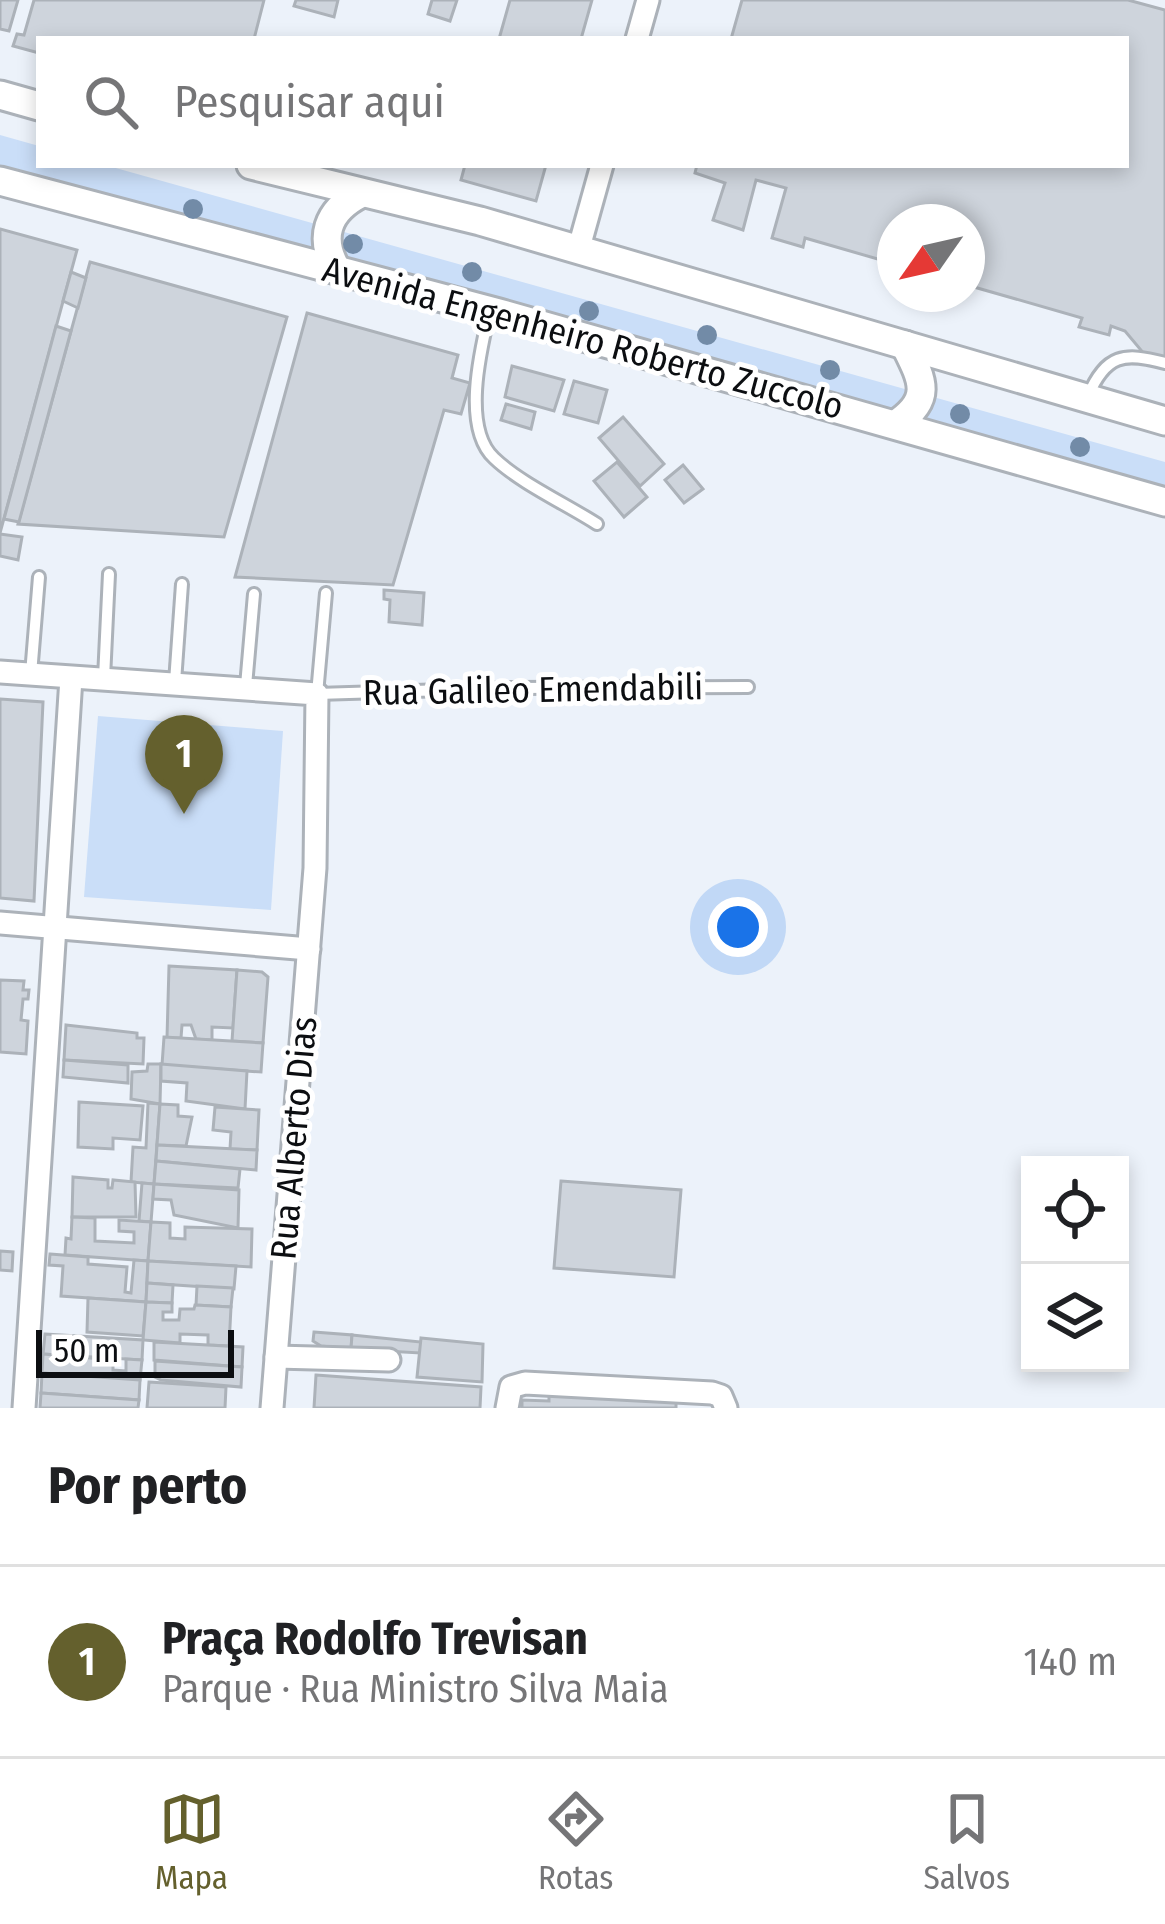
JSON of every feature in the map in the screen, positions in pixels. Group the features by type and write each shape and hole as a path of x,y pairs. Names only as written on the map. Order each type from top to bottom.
{"street":[{"path":"638,36 648,0"},
{"path":"0,95 36,105"},
{"path":"262,168 480,221 1165,421"},
{"path":"578,251 601,168"},
{"name":"Avenida Engenheiro Roberto Zuccolo","path":"0,181 490,310 1165,502"},
{"path":"337,270 328,254 331,217 343,202 360,194"},
{"path":"896,424 914,412 922,396 920,375 905,345"},
{"name":"Rua Galileo Emendabili","path":"0,672 317,694 315,868"},
{"path":"24,1408 71,677"},
{"name":"Rua Alberto Dias","path":"272,1408 315,868"},
{"path":"0,923 309,950"},
{"path":"276,1357 389,1360"},
{"path":"509,1398 525,1383 723,1402"}],"lane":[{"path":"490,310 478,364 482,441 494,458 597,524"},
{"path":"1087,398 1107,364 1131,354 1165,363"},
{"path":"104,679 110,574"},
{"path":"31,674 39,577"},
{"path":"176,682 182,584"},
{"path":"317,694 326,593"},
{"path":"245,686 254,594"},
{"name":"Rua Galileo Emendabili","path":"317,694 748,687"}],"shaded area":[{"path":"0,135 36,145 36,168 116,168 1165,462 1165,489 0,167"},
{"path":"98,716 283,731 271,910 84,897"}],"building":[{"path":"0,0 18,0 9,31 0,29"},
{"path":"34,0 264,0 255,36 36,36 36,52 13,46 17,34 24,35"},
{"path":"296,0 338,0 334,17 294,6"},
{"path":"432,0 457,0 450,21 428,14"},
{"path":"510,0 592,0 582,36 500,36"},
{"path":"742,0 1128,0 1165,10 1165,360 1145,355 1125,331 1111,326 1109,335 1079,327 1082,318 985,290 985,204 877,204 877,259 805,238 803,247 772,238 786,188 756,180 743,230 713,220 725,183 695,173 696,168 1129,168 1129,36 732,36"},
{"path":"464,168 545,168 536,201 461,180"},
{"path":"0,229 77,250 0,533"},
{"path":"90,262 287,317 224,537 18,524"},
{"path":"71,272 86,278 78,308 63,301"},
{"path":"307,313 458,355 452,378 470,383 461,414 444,410 393,585 235,577"},
{"path":"56,326 71,331 19,522 4,519"},
{"path":"512,366 564,380 554,411 505,397"},
{"path":"574,381 607,390 598,423 564,414"},
{"path":"506,404 535,412 531,429 501,420"},
{"path":"623,417 664,464 640,486 599,438"},
{"path":"617,462 647,497 624,517 594,481"},
{"path":"683,465 703,489 684,503 665,480"},
{"path":"0,534 22,537 18,560 0,556"},
{"path":"384,590 424,593 422,625 389,622 390,600 384,599"},
{"path":"0,699 43,702 34,901 0,898"},
{"path":"169,966 237,970 233,1028 212,1027 212,1040 206,1040 196,1039 191,1025 182,1025 181,1038 167,1038"},
{"path":"237,970 268,977 263,1043 232,1041"},
{"path":"0,980 24,981 23,990 29,990 21,1020 28,1021 26,1054 0,1052"},
{"path":"66,1025 137,1033 137,1038 144,1038 143,1064 64,1060"},
{"path":"164,1037 263,1043 261,1072 162,1065"},
{"path":"64,1060 128,1065 128,1083 63,1077"},
{"path":"148,1064 161,1064 160,1104 131,1099 132,1072 147,1071"},
{"path":"161,1064 247,1071 245,1109 186,1101 187,1083 161,1081"},
{"path":"79,1102 143,1106 140,1140 113,1138 113,1149 78,1147"},
{"path":"148,1103 160,1104 154,1184 131,1182 133,1147 146,1148"},
{"path":"160,1104 178,1105 178,1116 192,1117 186,1146 157,1145"},
{"path":"215,1107 259,1110 257,1150 230,1149 231,1132 213,1130"},
{"path":"157,1145 257,1150 256,1170 156,1161"},
{"path":"156,1161 240,1169 238,1188 154,1184"},
{"path":"73,1177 108,1180 108,1188 113,1180 135,1182 136,1217 72,1217"},
{"path":"561,1181 681,1190 674,1277 554,1268"},
{"path":"142,1183 154,1184 151,1222 139,1221"},
{"path":"154,1184 239,1190 238,1228 174,1215 171,1200 153,1199"},
{"path":"72,1217 95,1218 95,1241 134,1243 134,1232 119,1231 119,1220 151,1222 148,1261 65,1255"},
{"path":"151,1222 170,1223 170,1238 185,1239 185,1227 252,1229 251,1267 148,1261"},
{"path":"0,1251 13,1252 12,1271 0,1270"},
{"path":"50,1254 127,1267 125,1292 131,1293 134,1260 148,1261 146,1302 61,1296 63,1266 49,1265"},
{"path":"148,1261 236,1266 234,1289 147,1283"},
{"path":"147,1283 173,1285 172,1303 146,1302"},
{"path":"197,1286 233,1288 231,1307 196,1305"},
{"path":"88,1298 146,1302 143,1336 87,1332"},
{"path":"146,1302 172,1303 172,1312 163,1312 163,1320 179,1320 180,1309 194,1309 195,1305 231,1307 229,1346 208,1345 208,1335 180,1334 180,1343 143,1340"},
{"path":"314,1332 352,1335 351,1349 321,1346 313,1341"},
{"path":"45,1334 143,1340 142,1360 43,1354"},
{"path":"352,1335 421,1342 420,1353 351,1349"},
{"path":"421,1338 483,1344 482,1382 417,1377"},
{"path":"154,1342 243,1347 242,1367 154,1360"},
{"path":"43,1354 113,1360 113,1370 126,1371 126,1359 142,1360 140,1380 42,1373"},
{"path":"155,1361 242,1367 241,1387 161,1380 155,1377"},
{"path":"42,1373 140,1380 139,1400 41,1393"},
{"path":"316,1375 481,1387 480,1408 314,1408"},
{"path":"149,1382 226,1387 225,1408 147,1408"},
{"path":"549,1390 676,1400 676,1408 522,1408 522,1400 549,1401"},
{"path":"41,1393 139,1400 138,1408 40,1408"}],"place":[{"name":"Praça Rodolfo Trevisan","path":"184,814"}]}
